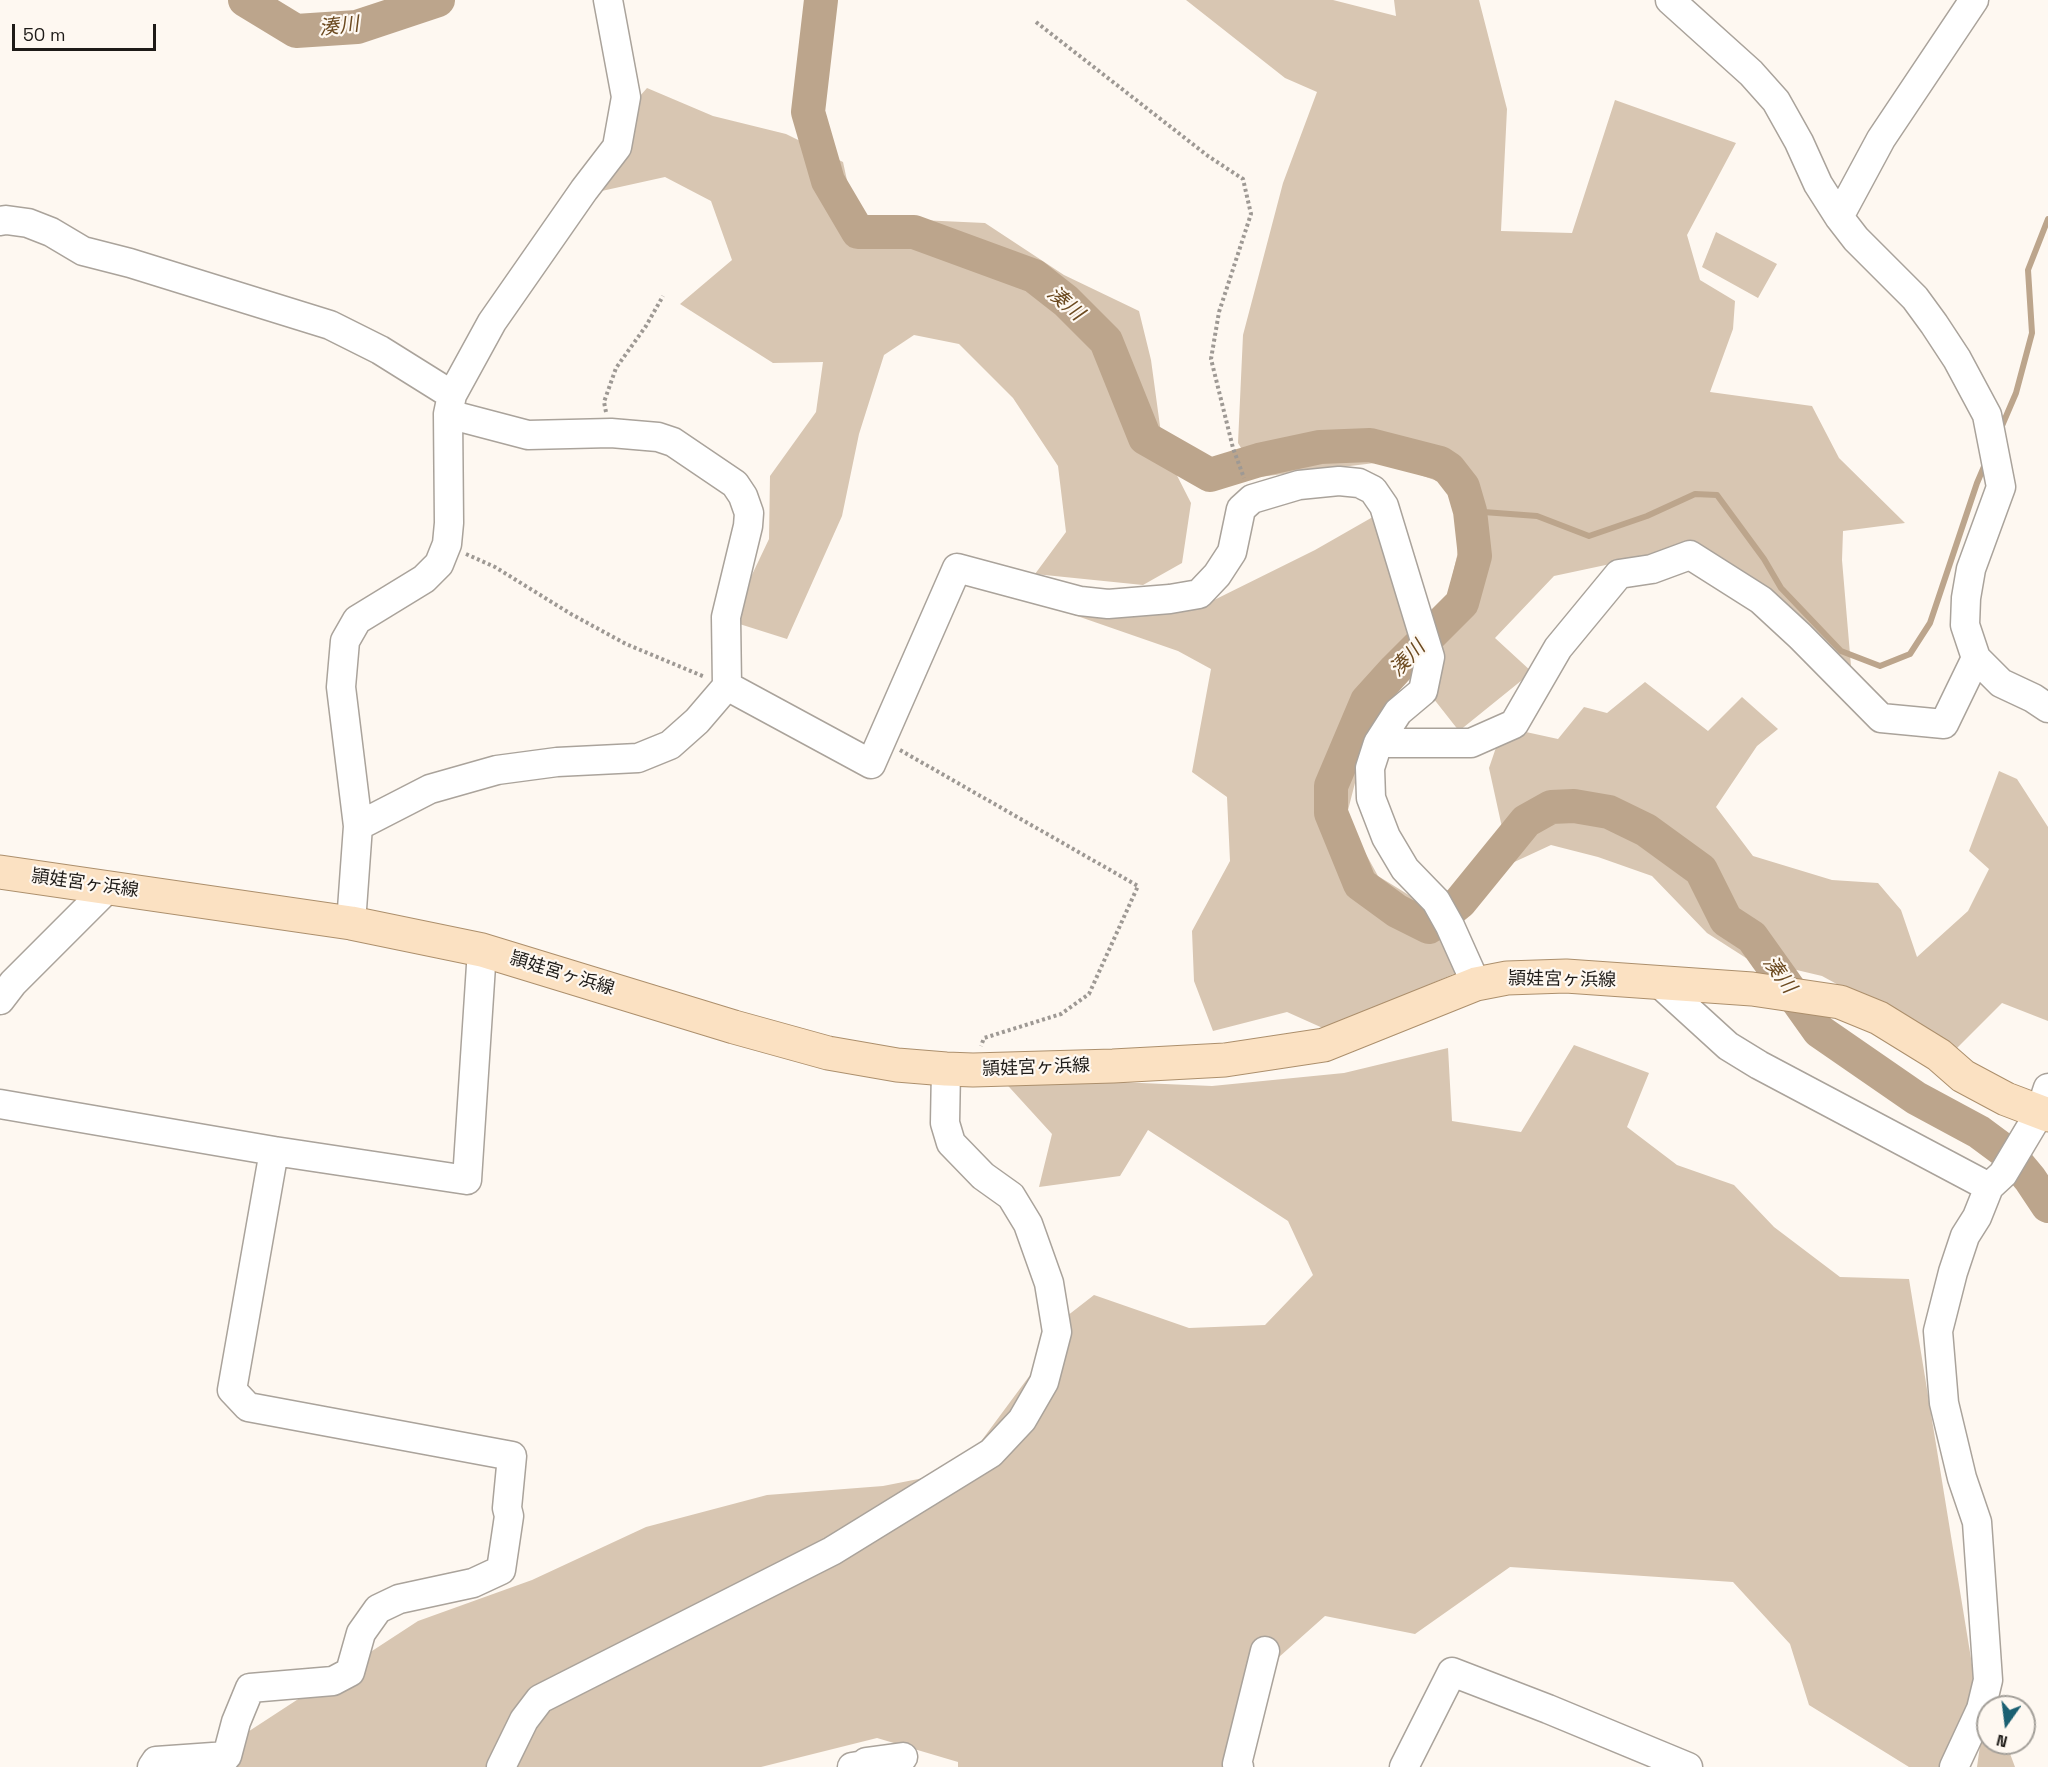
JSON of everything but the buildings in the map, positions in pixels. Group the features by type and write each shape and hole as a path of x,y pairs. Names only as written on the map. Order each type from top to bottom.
{"main road":[{"name":"頴娃宮ヶ浜線","path":"0,872 351,922 482,950 734,1027 828,1053 897,1065 960,1069 1225,1060 1324,1046 1476,984 1508,978 1566,976 1752,989 1840,1002 1879,1018 1939,1055 1963,1076 2006,1100 2045,1105"}],"street":[{"path":"351,922 358,826 341,687 345,640 357,621 424,579 439,564 447,544 449,523 450,404 492,322 584,190 617,147 626,98 608,0"},
{"path":"1670,0 1751,73 1776,101 1818,184 1839,217 1856,239 1915,298 1957,359 1987,414 2001,487 1971,569 1966,598 1965,625 1976,658 2001,683 2048,708"},
{"path":"1839,217 1881,139 1974,0"},
{"path":"0,221 28,223 51,232 83,251 130,263 330,325 380,350 450,404 528,435 611,434 658,437 673,442 735,484 743,496 748,513 748,526 726,617 727,686 697,721 670,746 638,758 558,762 497,770 430,789 358,826"},
{"path":"727,686 871,764 957,568 1080,601 1108,604 1170,599 1199,594 1217,575 1232,552 1241,509 1252,499 1299,485 1339,481 1359,483 1373,490 1384,506 1430,657 1423,691 1398,712 1378,744 1370,768 1371,798 1386,837 1405,869 1436,901 1476,984"},
{"path":"1378,744 1471,743 1514,724 1558,648 1620,574 1652,569 1690,555 1761,600 1881,718 1944,724 1976,658"},
{"path":"0,1000 13,983 108,888"},
{"path":"0,1104 274,1151 467,1180 482,950"},
{"path":"1660,984 1728,1046 1759,1065 1996,1181"},
{"path":"501,1767 524,1720 540,1700 832,1551 992,1454 1022,1420 1044,1382 1057,1332 1049,1283 1028,1224 1011,1196 983,1176 951,1143 945,1123 960,1069"},
{"path":"1953,1767 1981,1709 1988,1680 1977,1522 1962,1478 1944,1403 1938,1331 1965,1236 1996,1181 2045,1105"},
{"path":"152,1767 156,1761 227,1756 236,1722 250,1688 333,1681 350,1672 361,1633 378,1610 399,1599 473,1583 501,1570 509,1516 507,1508 512,1456 248,1407 232,1390 274,1151"},
{"path":"1239,1767 1237,1764 1265,1651"},
{"path":"1404,1767 1452,1672 1688,1767"},
{"path":"852,1767 864,1765 866,1762 903,1757"}],"path":[{"path":"1036,22 1208,156 1243,179 1251,214 1219,312 1211,359 1233,448 1244,477"},
{"path":"611,434 604,402 616,368 646,326 663,296"},
{"path":"447,544 495,567 626,644 727,686"},
{"path":"882,739 1138,886 1089,994 1061,1014 984,1038 960,1069"}],"shaded area":[{"path":"1186,0 1333,0 1396,16 1394,0 1479,0 1507,109 1501,231 1572,233 1615,100 1736,143 1687,235 1700,280 1735,301 1733,329 1710,392 1812,406 1839,458 1905,523 1843,531 1842,560 1851,666 1712,561 1615,563 1554,576 1495,638 1532,672 1459,731 1426,689 1457,556 1463,490 1383,462 1259,477 1238,443 1243,335 1283,183 1317,92 1285,78"},
{"path":"647,88 713,116 786,134 843,162 855,217 985,223 1064,275 1139,311 1151,360 1163,448 1191,503 1182,563 1143,585 1035,574 1066,532 1058,466 1013,398 959,344 914,335 884,355 859,434 842,516 787,639 730,621 769,539 770,476 816,412 823,362 773,363 680,304 732,260 711,201 665,177 579,196 609,131"},
{"path":"1716,232 1777,264 1758,298 1702,267"},
{"path":"1378,514 1409,605 1406,664 1366,740 1346,818 1378,876 1438,913 1477,964 1325,1029 1287,1012 1213,1031 1194,981 1192,931 1230,861 1227,797 1192,772 1211,669 1178,651 1057,609 1206,604 1315,550"},
{"path":"1645,682 1708,731 1742,697 1778,729 1757,746 1716,807 1753,856 1832,880 1878,883 1901,910 1917,957 1968,911 1989,869 1969,851 1999,771 2017,779 2048,827 2048,1021 2002,1003 1954,1051 1822,976 1746,958 1707,933 1652,876 1598,857 1551,845 1510,864 1489,768 1503,727 1558,739 1584,707 1607,713"},
{"path":"1574,1045 1649,1073 1627,1127 1677,1165 1734,1185 1774,1227 1840,1277 1909,1279 1975,1683 1960,1767 1909,1767 1809,1705 1790,1644 1733,1582 1510,1567 1415,1634 1325,1616 1260,1674 1233,1767 958,1767 958,1762 877,1738 761,1767 194,1767 418,1621 532,1580 646,1527 767,1495 883,1486 959,1471 1039,1363 1058,1323 1094,1295 1189,1328 1265,1325 1313,1275 1288,1221 1148,1130 1120,1176 1039,1187 1052,1134 1000,1077 1212,1086 1344,1073 1448,1048 1452,1121 1521,1132"},
{"path":"1979,1755 2010,1755 2015,1767 1977,1767"}],"waterway":[{"name":"湊川","path":"245,0 296,31 357,27 438,0"},
{"name":"湊川","path":"821,0 808,112 828,181 858,232 914,232 1034,276 1066,301 1106,341 1145,438 1210,475 1259,460 1320,447 1370,445 1440,463 1449,469 1463,487 1470,511 1475,556 1462,603 1367,701 1331,786 1331,813 1360,884 1397,911 1429,927 1460,902 1526,821 1551,807 1574,806 1609,812 1646,830 1701,870 1726,920 1752,937 1819,1031 1916,1098 1979,1132 2010,1155 2048,1206"},
{"path":"2001,428 2016,393 2032,333 2028,270 2048,219"},
{"path":"1470,511 1537,516 1589,536 1647,516 1695,494 1717,495 1764,559 1781,588 1841,651 1880,666 1910,654 1930,623 1986,462"}]}
